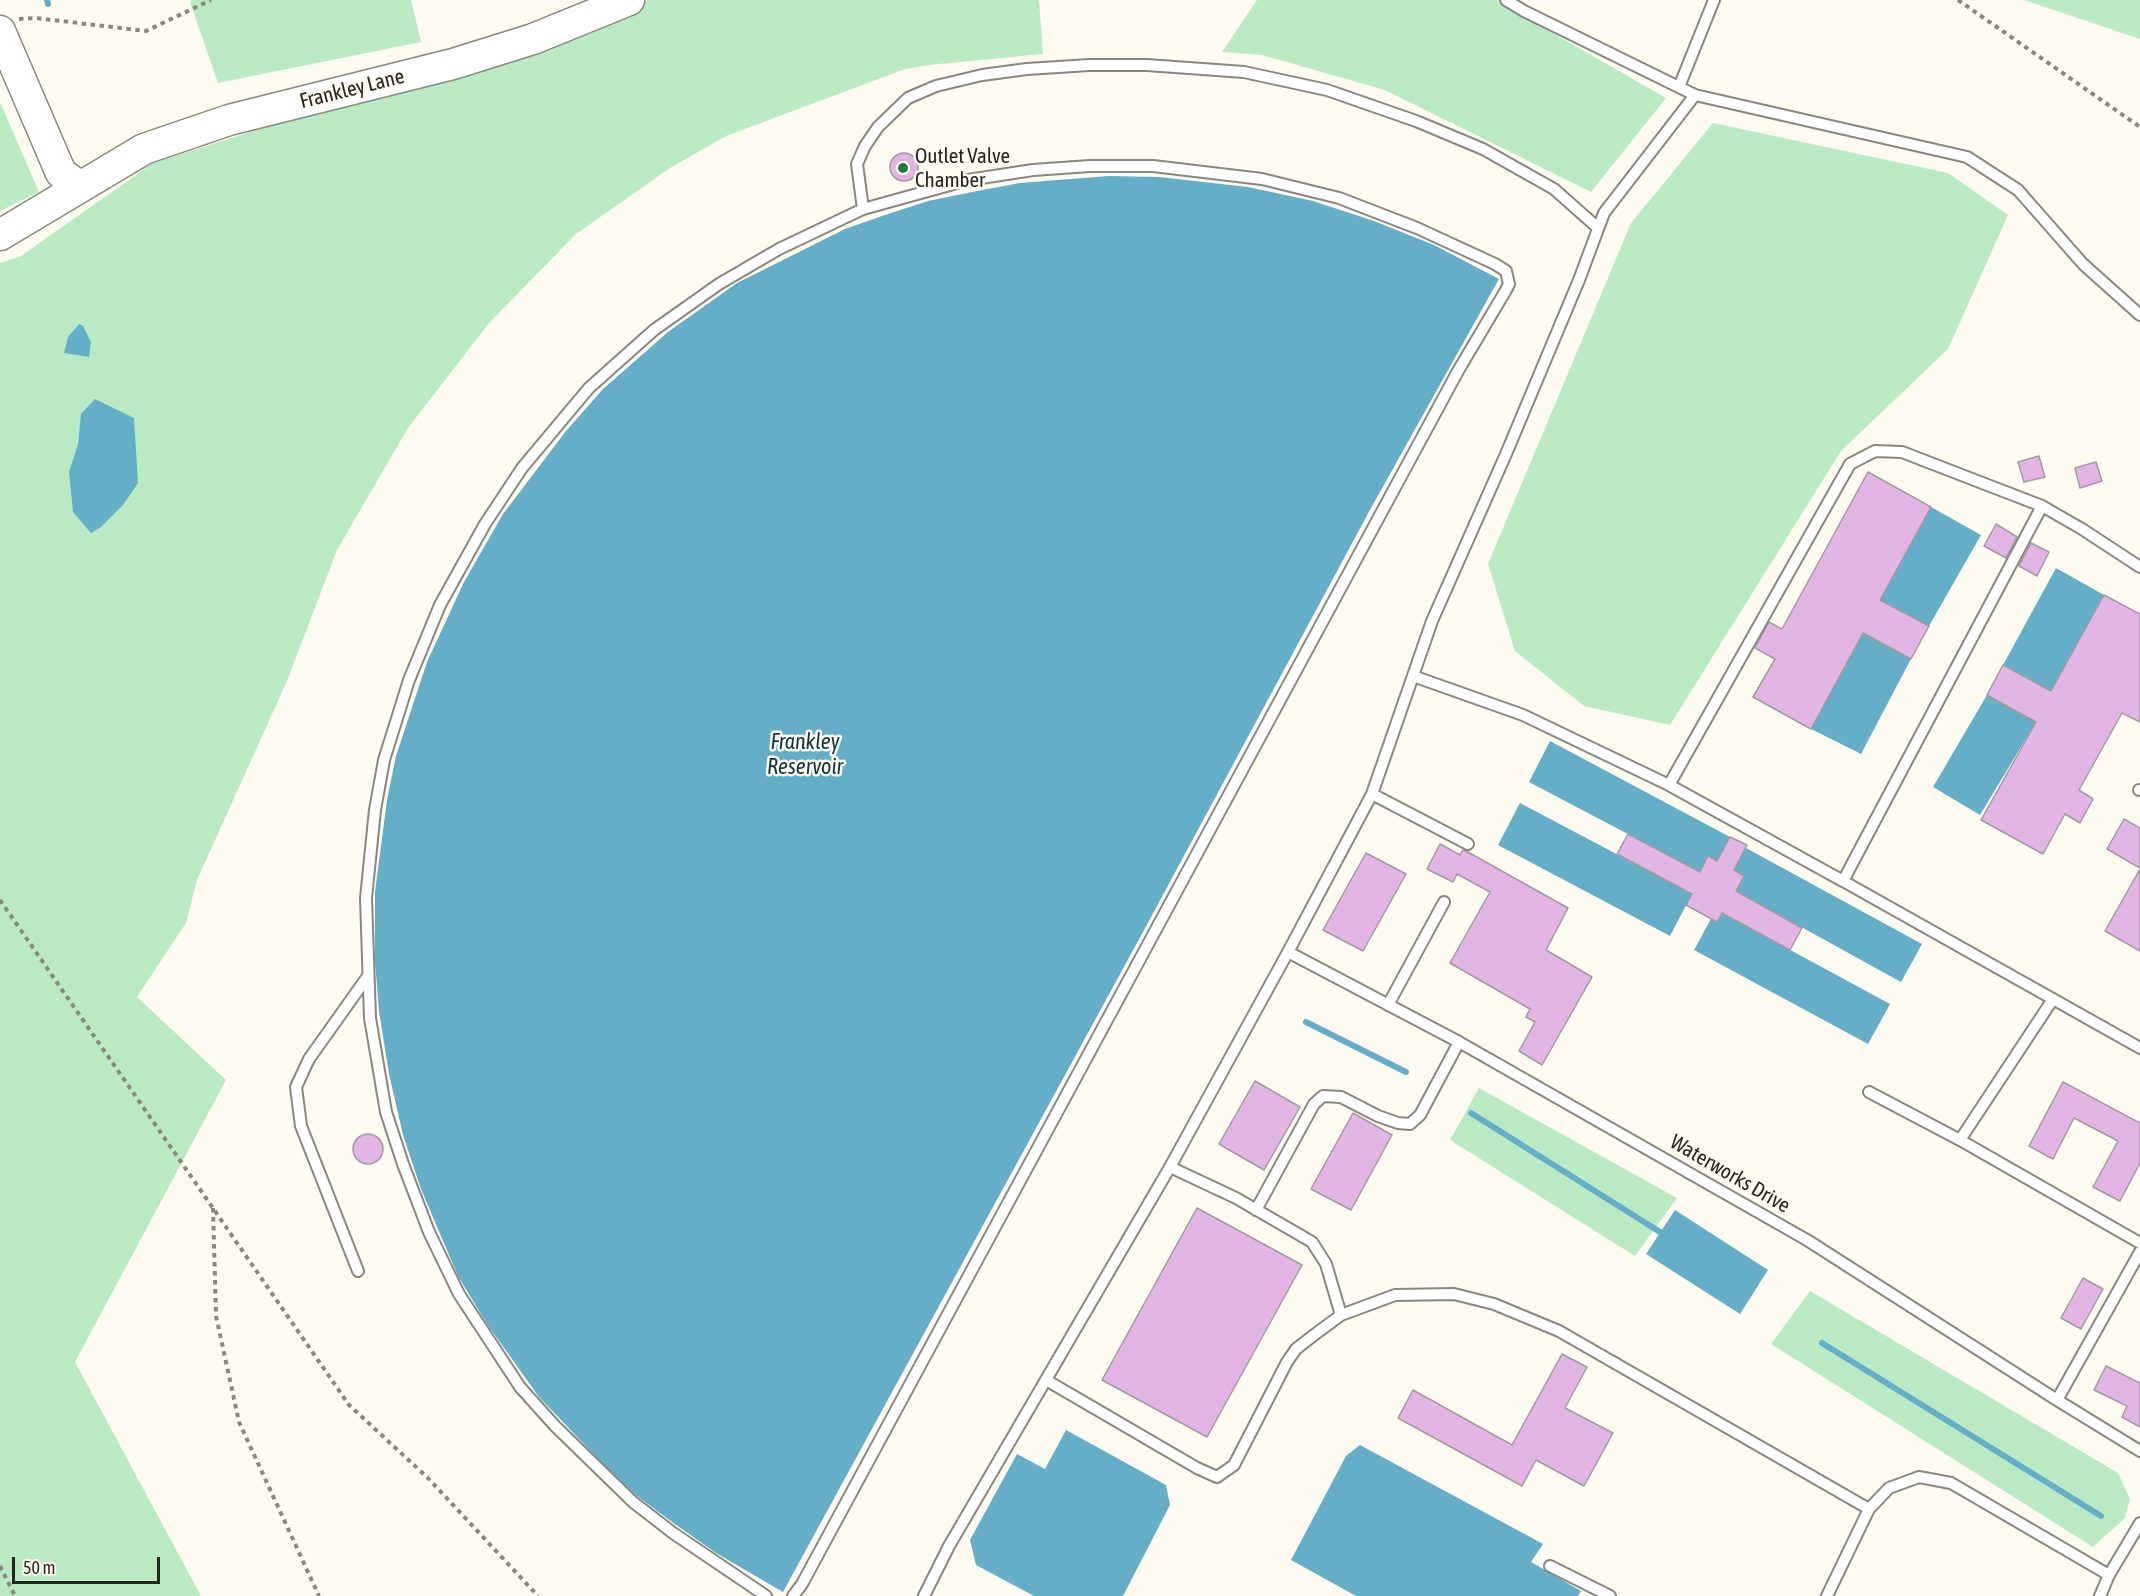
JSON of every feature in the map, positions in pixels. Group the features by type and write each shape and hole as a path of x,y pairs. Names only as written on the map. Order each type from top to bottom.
{"street":[{"name":"Frankley Lane","path":"0,235 144,149 218,124 453,64 533,39 629,0"},
{"path":"4,25 61,173 79,186"}],"lane":[{"path":"1506,0 1695,95 1967,157 2018,190 2083,264 2140,315"},
{"path":"1679,87 1714,0"},
{"path":"863,209 857,164 865,146 879,127 908,98 936,86 982,75 1027,69 1147,64 1244,72 1327,90 1416,121 1483,149 1554,189 1598,228"},
{"path":"924,1596 950,1546 1170,1167 1372,794 1432,621 1580,280 1604,213 1695,95"},
{"path":"766,1596 673,1533 633,1502 555,1426 520,1387 459,1294 429,1232 403,1164 386,1112 370,1018 366,898 375,810 384,760 409,680 440,606 485,524 522,468 589,388 654,330 719,284 779,249 863,209 968,180 1033,170 1090,166 1153,166 1229,173 1306,189 1377,212 1495,264 1506,271 1509,284 1458,371 802,1584 793,1596"},
{"path":"1669,785 1851,464 1875,452 1902,452 2042,506 2140,567"},
{"path":"1843,881 2042,506"},
{"path":"1413,676 1523,715 1669,785 2140,1048"},
{"path":"1372,794 1468,844"},
{"path":"1388,1005 1444,902"},
{"name":"Waterworks Drive","path":"1288,952 1459,1042 1807,1240 2057,1400 2140,1450"},
{"path":"358,1271 301,1126 296,1087 309,1059 368,976"},
{"path":"1960,1140 2053,999"},
{"path":"1256,1210 1314,1104 1323,1096 1341,1097 1378,1116 1398,1123 1410,1124 1420,1115 1459,1042"},
{"path":"1869,1092 1960,1140 2140,1243"},
{"path":"1170,1167 1256,1210 1312,1242 1326,1264 1341,1315"},
{"path":"2057,1400 2140,1252"},
{"path":"1046,1380 1197,1468 1217,1477 1234,1465 1287,1362 1296,1349 1341,1315 1395,1295 1454,1294 1494,1304 1559,1331 1869,1509"},
{"path":"1827,1596 1869,1509 1889,1488 1919,1477 1951,1483 2109,1575"},
{"path":"2100,1596 2109,1575 2140,1523"},
{"path":"1550,1566 1610,1596"}],"path":[{"path":"4,25 36,18 146,31 211,0"},
{"path":"1958,0 2140,127"},
{"path":"0,900 349,1405 428,1478 538,1596"},
{"path":"213,1208 216,1316 239,1422 319,1596"},
{"path":"0,1566 15,1596"}],"green space":[{"path":"192,0 411,0 421,42 218,83 190,2"},
{"path":"648,0 1039,0 1043,54 905,69 726,136 670,168 576,234 489,323 408,428 337,550 287,681 197,880 186,923 137,997 226,1080 75,1362 201,1596 0,1596 0,263 21,256 153,163 616,16"},
{"path":"1257,0 1495,0 1666,98 1591,192 1385,90 1262,55 1222,52"},
{"path":"2024,0 2140,0 2140,39"},
{"path":"0,102 39,192 0,211"},
{"path":"1713,123 1948,173 2008,215 1948,349 1841,451 1670,725 1584,706 1515,651 1488,564 1631,223"},
{"path":"1479,1088 1677,1198 1635,1256 1450,1140"},
{"path":"1810,1291 2118,1473 2130,1499 2125,1518 2093,1547 1771,1344"}],"water":[{"name":"Frankley Reservoir","path":"1108,176 1159,177 1248,187 1313,201 1374,221 1434,245 1499,279 1371,508 783,1592 716,1553 672,1522 637,1496 604,1465 539,1397 487,1324 458,1276 421,1189 403,1135 389,1074 379,1011 375,962 375,892 387,800 396,756 427,662 464,582 503,514 566,431 603,389 668,332 737,283 845,229 928,201 977,191 1020,183"},
{"path":"79,324 83,326 91,342 89,357 64,353 68,337"},
{"path":"95,399 134,418 138,483 123,505 101,527 91,533 73,512 69,472 78,444 81,414"},
{"path":"1931,507 1981,535 1929,626 1880,600"},
{"path":"2056,568 2104,595 2051,691 2003,665"},
{"path":"1863,633 1911,659 1861,754 1811,729"},
{"path":"1987,695 2036,722 1980,815 1933,787"},
{"path":"1550,741 1730,837 1717,861 1708,856 1700,872 1529,782"},
{"path":"1520,803 1692,894 1670,936 1498,845"},
{"path":"1746,848 1922,944 1901,982 1736,891 1744,876 1734,870"},
{"path":"1722,913 1890,1004 1868,1044 1694,950 1711,919"},
{"path":"1675,1210 1768,1270 1740,1314 1646,1254"},
{"path":"1066,1430 1166,1485 1170,1505 1123,1596 1034,1596 976,1565 970,1540 1017,1454 1045,1469"},
{"path":"1360,1445 1543,1544 1531,1562 1581,1591 1578,1596 1356,1596 1291,1560 1346,1456"}],"building":[{"name":"Outlet Valve Chamber","path":"904,153 914,157 918,167 914,177 904,181 894,177 890,167 894,157"},
{"path":"2039,456 2045,477 2024,482 2018,462"},
{"path":"2096,462 2102,481 2080,488 2075,468"},
{"path":"1868,472 1931,507 1880,600 1929,626 1911,659 1863,633 1811,729 1753,697 1775,659 1755,648 1769,622 1782,629"},
{"path":"1996,524 2017,537 2006,558 1984,546"},
{"path":"2031,543 2049,552 2037,576 2019,566"},
{"path":"2104,595 2140,614 2140,722 2122,713 2079,790 2093,799 2080,823 2065,814 2043,854 1981,820 2036,722 1987,695 2003,665 2051,691"},
{"path":"2124,819 2140,828 2140,868 2107,849"},
{"path":"1628,834 1700,872 1708,856 1717,861 1730,837 1747,845 1734,870 1744,876 1736,891 1802,928 1790,950 1722,913 1717,922 1686,905 1692,894 1617,854"},
{"path":"1440,844 1460,855 1463,850 1466,851 1568,908 1546,950 1592,977 1542,1065 1519,1051 1535,1022 1526,1017 1530,1009 1450,963 1490,892 1457,874 1453,882 1427,869"},
{"path":"1366,853 1406,874 1363,951 1323,930"},
{"path":"2140,869 2140,951 2105,931"},
{"path":"1255,1081 1300,1107 1264,1170 1219,1144"},
{"path":"2063,1082 2140,1123 2140,1163 2120,1201 2093,1187 2118,1141 2074,1118 2053,1159 2029,1146"},
{"path":"1353,1113 1392,1135 1351,1210 1311,1189"},
{"path":"368,1134 379,1138 383,1149 379,1160 368,1164 357,1160 353,1149 357,1138"},
{"path":"1197,1208 1302,1265 1207,1437 1102,1380"},
{"path":"2083,1278 2103,1289 2081,1329 2061,1318"},
{"path":"1562,1354 1587,1367 1565,1408 1613,1433 1584,1486 1536,1460 1522,1486 1398,1418 1413,1390 1512,1445"},
{"path":"2106,1366 2140,1383 2140,1427 2122,1417 2127,1406 2094,1390"}],"waterway":[{"path":"47,0 48,4"},
{"path":"1306,1022 1406,1072"},
{"path":"1471,1113 1660,1232"},
{"path":"1822,1343 2101,1516"}],"place":[{"name":"Outlet Valve Chamber","path":"903,168"}]}
